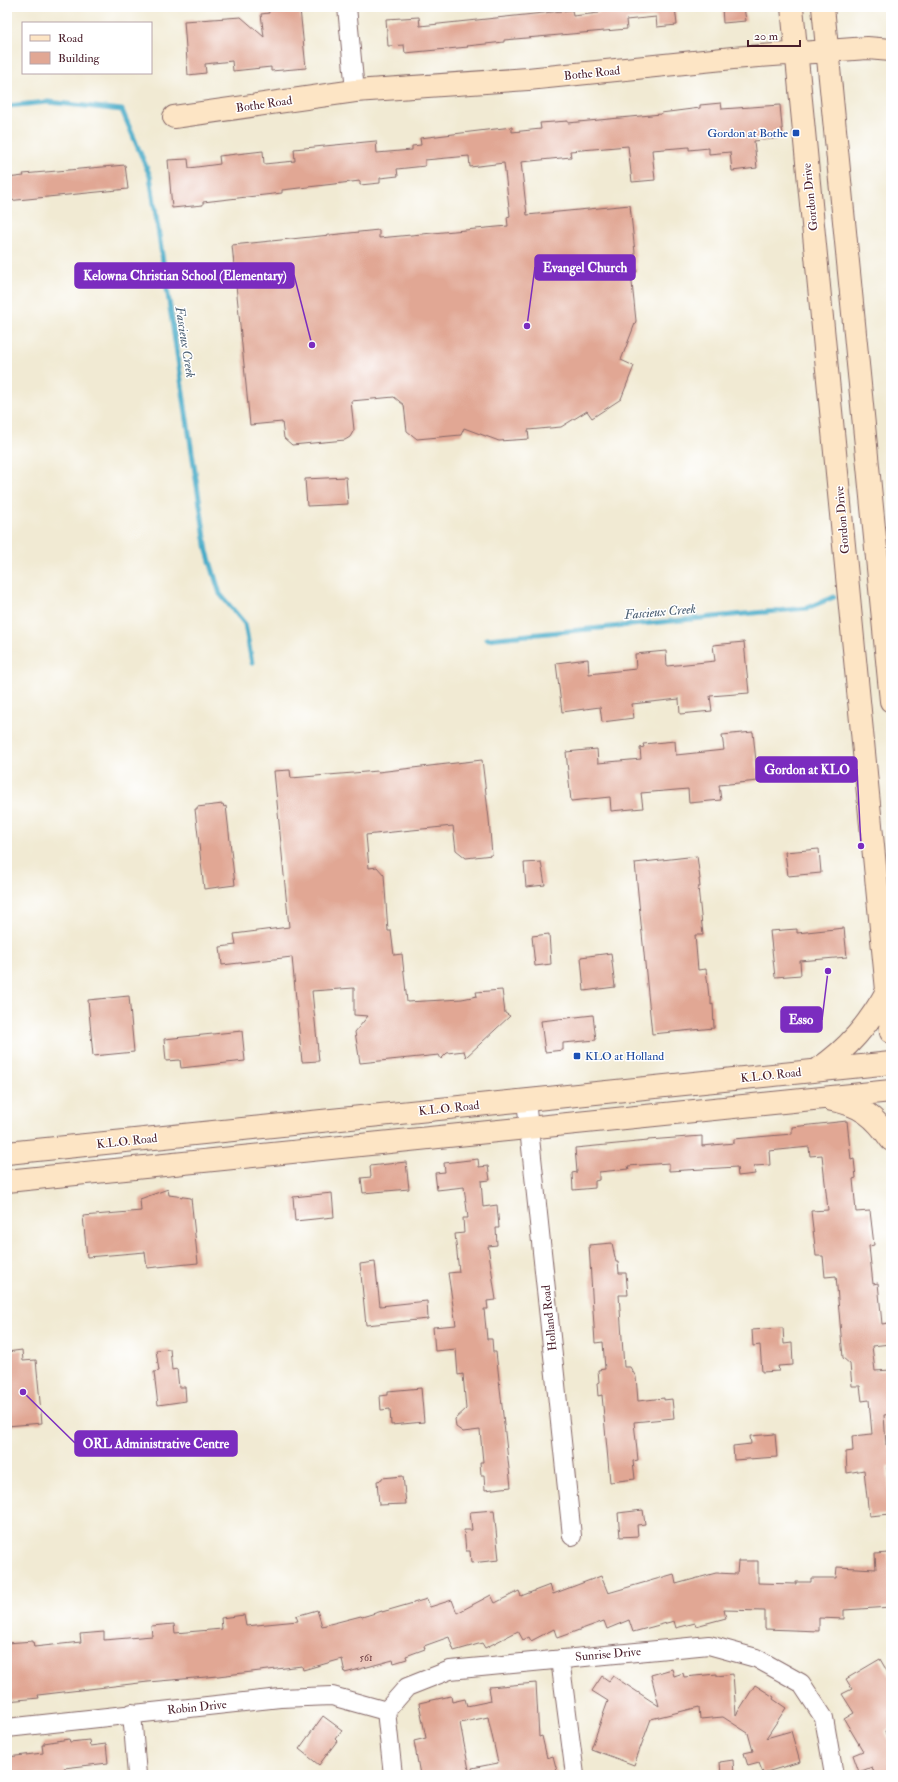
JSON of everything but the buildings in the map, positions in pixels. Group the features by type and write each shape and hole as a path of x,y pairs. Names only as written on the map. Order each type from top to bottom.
{"main road":[{"name":"Gordon Drive","path":"792,7 891,1032"},
{"path":"823,7 891,701"},
{"name":"Bothe Road","path":"174,116 355,91 528,79 797,53 868,48 891,50"},
{"path":"815,1071 836,1057 862,1029 875,1013 887,991"},
{"name":"K.L.O. Road","path":"7,1153 891,1063"},
{"path":"7,1181 891,1091"},
{"path":"819,1098 849,1103 865,1112 881,1126 891,1140"}],"street":[{"path":"347,7 355,91"},
{"name":"Holland Road","path":"526,1100 572,1536"},
{"name":"Sunrise Drive","path":"386,1711 407,1686 450,1670 709,1645 756,1658 801,1683 824,1718 834,1775"},
{"path":"560,1659 575,1775"},
{"name":"Robin Drive","path":"7,1728 132,1713 280,1698 332,1696 386,1711"},
{"path":"386,1711 392,1775"},
{"path":"132,1713 137,1775"}],"waterway":[{"name":"Fascieux Creek","path":"7,106 48,102 122,110 150,176 207,551 220,594 245,624 252,663"},
{"name":"Fascieux Creek","path":"487,639 807,608 834,597"}],"place":[{"name":"Gordon at Bothe","path":"796,133"},
{"name":"Evangel Church","path":"527,326"},
{"name":"Kelowna Christian School (Elementary)","path":"312,345"},
{"name":"Gordon at KLO","path":"861,846"},
{"name":"Esso","path":"828,971"},
{"name":"KLO at Holland","path":"577,1056"},
{"name":"ORL Administrative Centre","path":"23,1392"}]}
